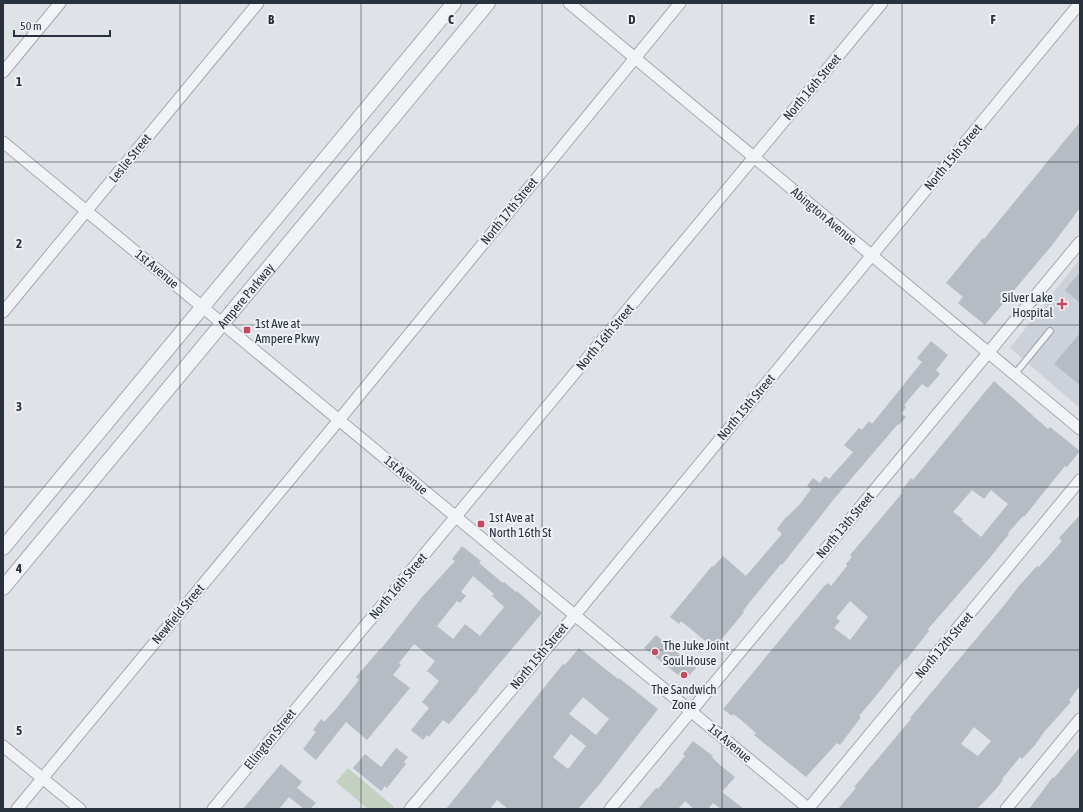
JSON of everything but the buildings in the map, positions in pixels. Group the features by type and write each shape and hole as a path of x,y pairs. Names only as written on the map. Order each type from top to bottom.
{"street":[{"name":"Leslie Street","path":"3,312 258,3"},
{"name":"Ampere Parkway","path":"3,548 454,3"},
{"name":"Ampere Parkway","path":"3,588 488,3"},
{"name":"Abington Avenue","path":"569,3 1080,429"},
{"name":"North 17th Street","path":"339,420 680,3"},
{"name":"North 16th Street","path":"328,670 882,3"},
{"name":"North 15th Street","path":"410,809 575,615 1080,3"},
{"path":"3,72 57,4"},
{"name":"1st Avenue","path":"3,142 809,809"},
{"name":"North 13th Street","path":"610,809 1080,242"},
{"name":"Newfield Street","path":"17,809 339,420"},
{"name":"North 12th Street","path":"809,809 1080,480"},
{"name":"Ellington Street","path":"213,809 328,670"},
{"path":"1006,809 1080,719"},
{"path":"3,746 80,809"}],"lane":[{"path":"1014,375 1050,331"}],"shaded area":[{"name":"Silver Lake Hospital","path":"1080,259 1080,408 1010,348"}],"green space":[{"path":"348,768 394,807 392,809 368,809 336,782"}],"place":[{"name":"Silver Lake Hospital","path":"1062,304"},
{"name":"1st Ave at Ampere Pkwy","path":"247,330"},
{"name":"1st Ave at North 16th St","path":"481,524"},
{"name":"The Juke Joint Soul House","path":"655,652"},
{"name":"The Sandwich Zone","path":"684,675"}]}
